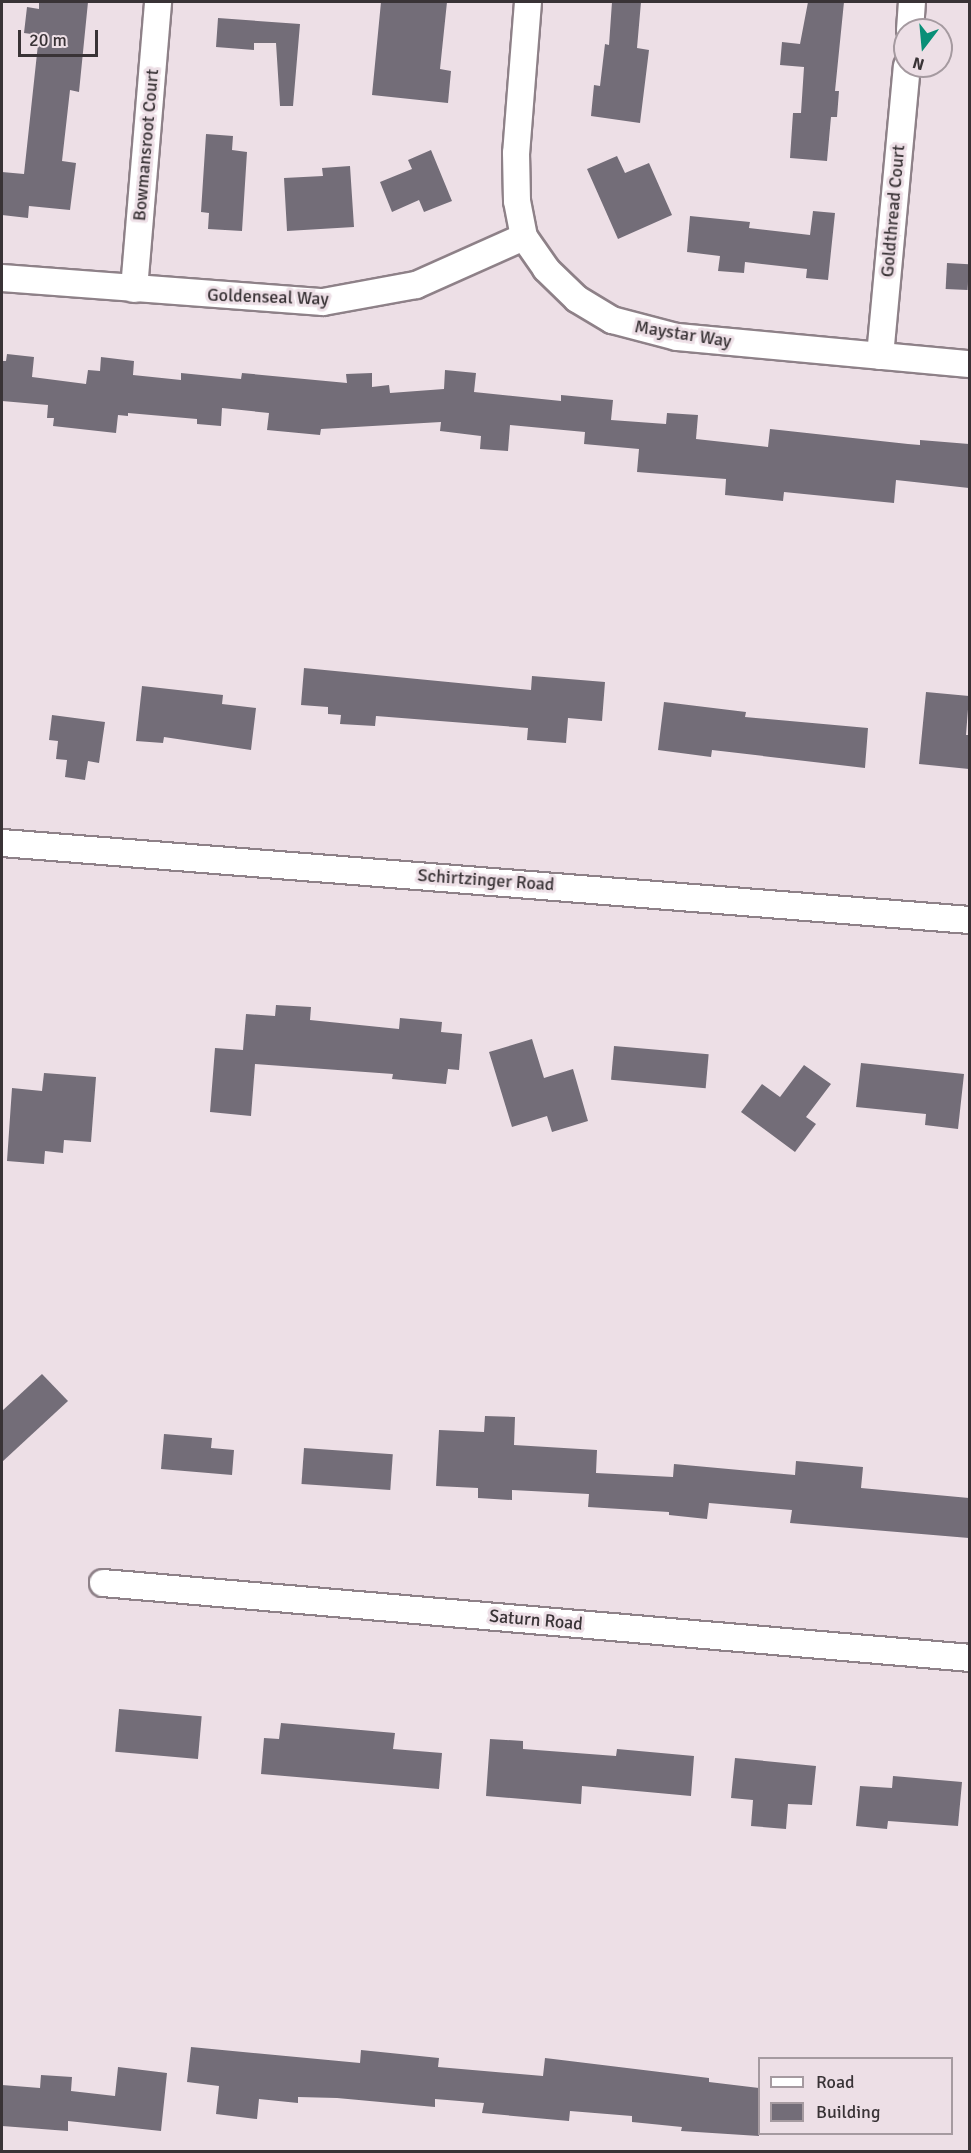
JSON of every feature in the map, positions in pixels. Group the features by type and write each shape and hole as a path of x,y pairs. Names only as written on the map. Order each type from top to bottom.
{"street":[{"name":"Bowmansroot Court","path":"134,289 158,2"},
{"name":"Maystar Way","path":"528,2 516,153 517,201 524,237 546,269 577,299 612,320 644,331 969,364"},
{"path":"911,18 912,2"},
{"name":"Goldthread Court","path":"880,356 905,78"},
{"name":"Goldenseal Way","path":"2,278 323,302 416,285 524,237"},
{"name":"Schirtzinger Road","path":"2,843 969,920"},
{"name":"Saturn Road","path":"103,1583 969,1658"}],"building":[{"path":"39,2 88,2 79,92 70,90 62,161 76,163 70,210 29,206 28,218 2,215 2,172 24,174 39,35 24,33 27,7 39,9"},
{"path":"381,2 447,2 440,69 451,71 448,103 372,95"},
{"path":"612,2 641,2 637,48 649,50 640,123 591,116 594,85 600,86 605,44 609,45"},
{"path":"808,2 844,2 835,91 839,91 837,117 831,117 827,161 790,158 793,113 801,113 804,67 780,65 782,42 800,44"},
{"path":"218,18 300,24 293,106 280,106 276,43 254,43 254,50 216,47"},
{"path":"206,134 233,136 232,150 247,152 242,231 208,229 209,213 201,212"},
{"path":"431,150 452,201 424,212 419,200 392,212 380,182 412,169 408,160"},
{"path":"617,156 625,173 649,163 672,215 618,239 587,169"},
{"path":"350,166 354,227 287,231 284,178 323,176 322,168"},
{"path":"813,211 835,213 828,280 806,278 807,269 745,262 744,273 718,271 720,256 687,252 690,216 750,222 749,228 810,235"},
{"path":"947,263 969,264 968,290 946,289"},
{"path":"7,354 34,357 32,377 86,384 88,370 100,371 101,357 134,361 133,375 181,380 181,373 241,379 242,373 347,383 346,374 372,373 372,387 389,385 390,393 444,389 445,370 476,373 474,392 561,401 561,395 613,400 611,420 666,424 667,413 698,415 696,439 768,447 770,429 920,445 920,440 969,444 969,488 896,480 894,503 784,492 783,501 725,495 726,479 637,472 639,449 584,444 585,432 510,425 508,451 480,449 481,436 440,431 441,422 321,429 320,435 267,430 269,413 222,408 221,426 197,424 197,419 128,413 128,416 118,415 116,433 53,426 54,418 47,418 48,405 2,401 2,361 6,361"},
{"path":"304,668 531,690 532,676 605,682 602,721 568,718 566,743 527,740 528,728 376,716 375,726 340,724 341,715 328,714 328,707 301,705"},
{"path":"142,686 223,695 222,704 256,708 251,750 164,737 163,743 136,741"},
{"path":"926,692 969,696 966,735 969,735 969,769 919,764"},
{"path":"664,702 746,712 745,717 868,728 865,768 712,750 711,757 658,750"},
{"path":"52,715 105,722 99,763 88,761 85,780 65,777 67,760 56,759 58,741 49,740"},
{"path":"276,1005 311,1007 310,1020 399,1029 400,1018 442,1022 441,1032 462,1034 459,1070 448,1069 446,1084 392,1079 393,1074 255,1064 251,1116 210,1112 215,1048 243,1050 246,1014 275,1016"},
{"path":"532,1039 544,1078 573,1069 588,1121 552,1132 547,1116 512,1127 489,1052"},
{"path":"614,1046 709,1054 706,1088 611,1080"},
{"path":"861,1063 964,1074 958,1129 925,1125 926,1114 856,1107"},
{"path":"804,1065 831,1084 806,1117 816,1124 795,1152 741,1112 762,1084 780,1097"},
{"path":"44,1073 96,1077 91,1142 64,1140 63,1153 45,1151 44,1164 7,1161 12,1088 42,1091"},
{"path":"42,1374 68,1401 2,1462 2,1411"},
{"path":"485,1416 515,1417 514,1445 597,1450 596,1473 673,1477 674,1464 795,1475 796,1461 863,1467 861,1488 969,1498 969,1538 790,1523 792,1510 709,1503 707,1519 669,1515 669,1512 588,1507 589,1494 512,1490 512,1500 478,1498 478,1488 436,1486 439,1430 484,1432"},
{"path":"164,1434 212,1438 211,1448 234,1450 232,1475 161,1469"},
{"path":"304,1448 393,1454 390,1490 301,1484"},
{"path":"119,1709 202,1716 198,1759 115,1752"},
{"path":"281,1723 395,1733 393,1749 442,1753 439,1789 261,1774 264,1738 279,1739"},
{"path":"490,1739 523,1741 523,1749 616,1756 617,1749 694,1756 691,1796 582,1786 581,1804 486,1796"},
{"path":"735,1758 816,1766 812,1805 788,1804 786,1829 751,1826 753,1800 731,1798"},
{"path":"893,1776 962,1782 958,1826 888,1821 887,1829 856,1826 860,1786 892,1788"},
{"path":"191,2047 360,2063 361,2050 439,2058 438,2067 543,2076 545,2058 709,2078 709,2082 758,2088 759,2136 681,2131 682,2127 632,2122 632,2116 570,2111 569,2121 482,2113 484,2103 435,2099 435,2107 337,2098 298,2097 298,2103 259,2099 257,2119 216,2114 219,2086 187,2082"},
{"path":"118,2067 167,2073 161,2131 68,2121 68,2131 2,2126 2,2085 40,2088 41,2075 72,2077 71,2091 115,2096"}]}
